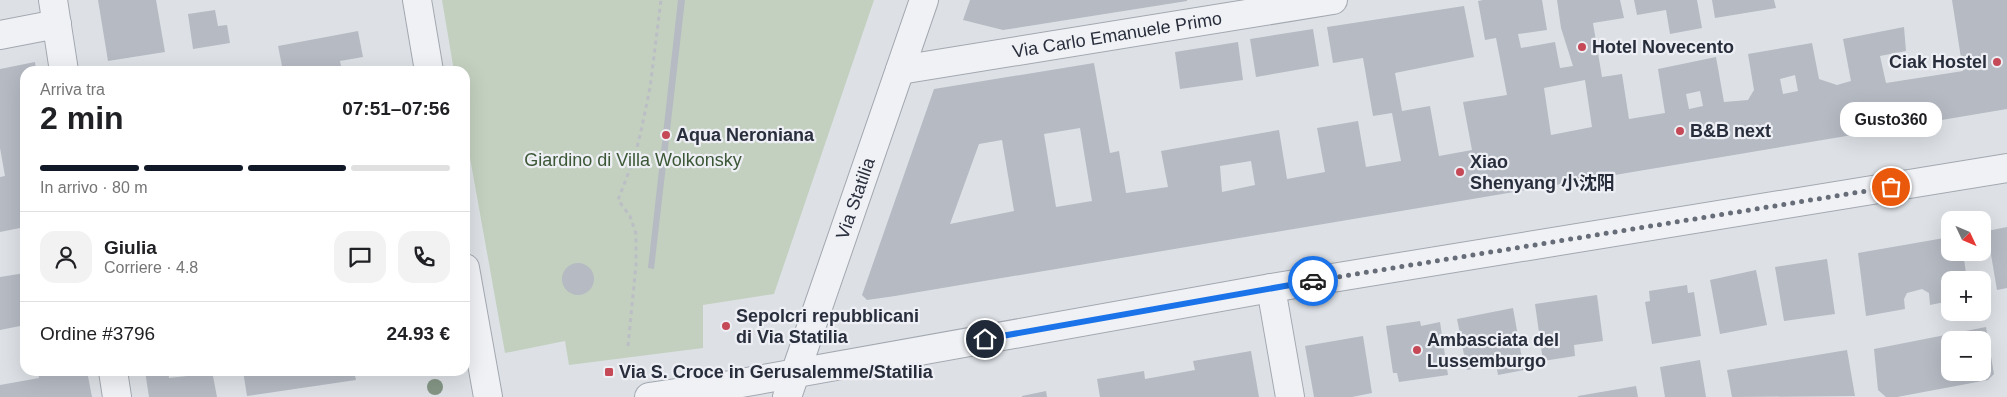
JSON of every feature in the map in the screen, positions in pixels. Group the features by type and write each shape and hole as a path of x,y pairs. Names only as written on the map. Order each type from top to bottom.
{"street":[{"path":"417,0 429,66"},
{"name":"Via Statilia","path":"791,385 924,0"},
{"name":"Via Carlo Emanuele Primo","path":"900,70 1333,0"},
{"path":"0,35 55,12 63,66"},
{"path":"649,397 791,385 1271,288 2007,168"},
{"path":"1271,288 1290,397"},
{"path":"470,296 488,397"},
{"path":"114,376 117,397"}],"path":[{"path":"628,346 636,265 636,234 630,216 618,200 635,156 641,131 650,88 661,0"}],"green space":[{"name":"Giardino di Villa Wolkonsky","path":"442,0 874,0 774,294 703,305 703,348 569,365 565,341 505,353 470,158 470,66 453,66"}],"building":[{"path":"98,0 156,0 165,52 108,61"},
{"name":"Aqua Neroniana","path":"678,0 685,0 654,269 648,268"},
{"path":"970,0 1187,1 1003,30 963,20"},
{"path":"1542,0 1547,30 1518,34 1521,48 1555,42 1560,68 1573,66 1561,28 1557,0 1620,0 1624,18 1593,23 1602,77 1622,74 1629,119 1665,113 1658,69 1716,57 1724,102 1748,100 1754,90 1748,54 1812,43 1819,79 1837,85 1851,81 1843,39 1904,27 1906,51 1880,56 1886,83 1963,71 1952,0 2007,0 2007,109 895,296 867,300 862,295 934,89 1094,63 1110,153 1119,151 1126,193 1168,187 1161,151 1279,130 1287,179 1325,172 1317,128 1358,121 1366,167 1401,161 1392,113 1373,116 1363,58 1333,63 1327,27 1464,6 1474,57 1395,73 1402,111 1430,106 1439,156 1472,150 1463,102 1507,95 1496,38 1485,40 1478,1","holes":["1795,75 1798,91 1783,94 1780,79","1585,80 1592,127 1551,135 1544,88","1700,91 1703,106 1689,109 1686,94","1080,128 1092,201 1056,207 1044,134","1002,140 1014,211 950,224 979,144","1251,161 1255,185 1222,192 1220,166"]},
{"path":"1634,0 1697,0 1702,28 1670,34 1666,10 1637,15"},
{"path":"1712,0 1774,0 1776,8 1715,18"},
{"path":"215,10 218,26 227,25 230,43 193,49 188,14"},
{"path":"1313,29 1319,66 1256,77 1250,39"},
{"path":"358,31 363,57 340,61 341,66 282,66 278,46"},
{"path":"1238,42 1243,80 1180,89 1175,52"},
{"path":"35,62 35,66 20,66 20,228 0,232 0,177 5,176 0,148 0,69"},
{"path":"2007,227 2007,288 1997,290 1991,255 1991,230"},
{"path":"1941,239 1941,261 1964,261 1966,271 1941,271 1941,303 1930,305 1929,293 1922,289 1907,293 1904,299 1905,309 1866,316 1858,253"},
{"path":"1827,259 1835,314 1784,321 1775,267"},
{"path":"578,263 584,264 589,268 593,273 593,285 589,290 584,294 578,295 572,294 567,290 563,285 562,279 563,273 567,268 572,264"},
{"path":"1756,270 1767,325 1720,334 1710,280"},
{"path":"20,274 20,326 0,330 0,277"},
{"path":"1687,285 1688,293 1694,292 1701,336 1652,344 1645,302 1650,301 1649,291"},
{"path":"1597,295 1603,341 1574,345 1575,356 1543,361 1535,304"},
{"path":"1513,308 1524,370 1498,375 1496,364 1467,370 1457,319"},
{"name":"Ambasciata del Lussemburgo","path":"1420,321 1421,326 1440,322 1448,375 1399,382 1397,373 1393,373 1386,326"},
{"path":"1986,327 1987,331 1966,331"},
{"path":"1363,336 1372,393 1352,397 1314,397 1305,346"},
{"path":"1941,336 1941,381 1983,381 1897,397 1886,397 1878,390 1874,349"},
{"path":"1847,350 1855,396 1732,397 1727,370"},
{"path":"1251,351 1259,397 1100,397 1097,379 1144,371 1145,379 1195,370 1193,361"},
{"path":"1991,356 1994,374 1991,377"},
{"path":"1700,360 1706,397 1665,397 1660,367"},
{"path":"39,376 88,376 92,397 0,397 0,385 39,378"},
{"path":"146,376 169,376 169,378 213,376 217,397 149,397"},
{"path":"244,376 355,376 356,380 247,396"},
{"path":"1636,386 1638,397 1578,397 1578,396"},
{"path":"1046,391 1047,397 1022,397 1022,396"}],"way so far":[{"path":"1313,281 1891,187"}],"place":[{"name":"Hotel Novecento","path":"1582,47"},
{"name":"Ciak Hostel","path":"1997,62"},
{"name":"B&B next","path":"1680,131"},
{"name":"Aqua Neroniana","path":"666,135"},
{"name":"Xiao Shenyang 小沈阳","path":"1460,172"},
{"name":"Gusto360","path":"1891,187"},
{"name":"Sepolcri repubblicani di Via Statilia","path":"726,326"},
{"name":"Ambasciata del Lussemburgo","path":"1417,350"},
{"name":"Via S. Croce in Gerusalemme/Statilia","path":"609,372"}],"route":[{"path":"985,339 1313,281"}]}
